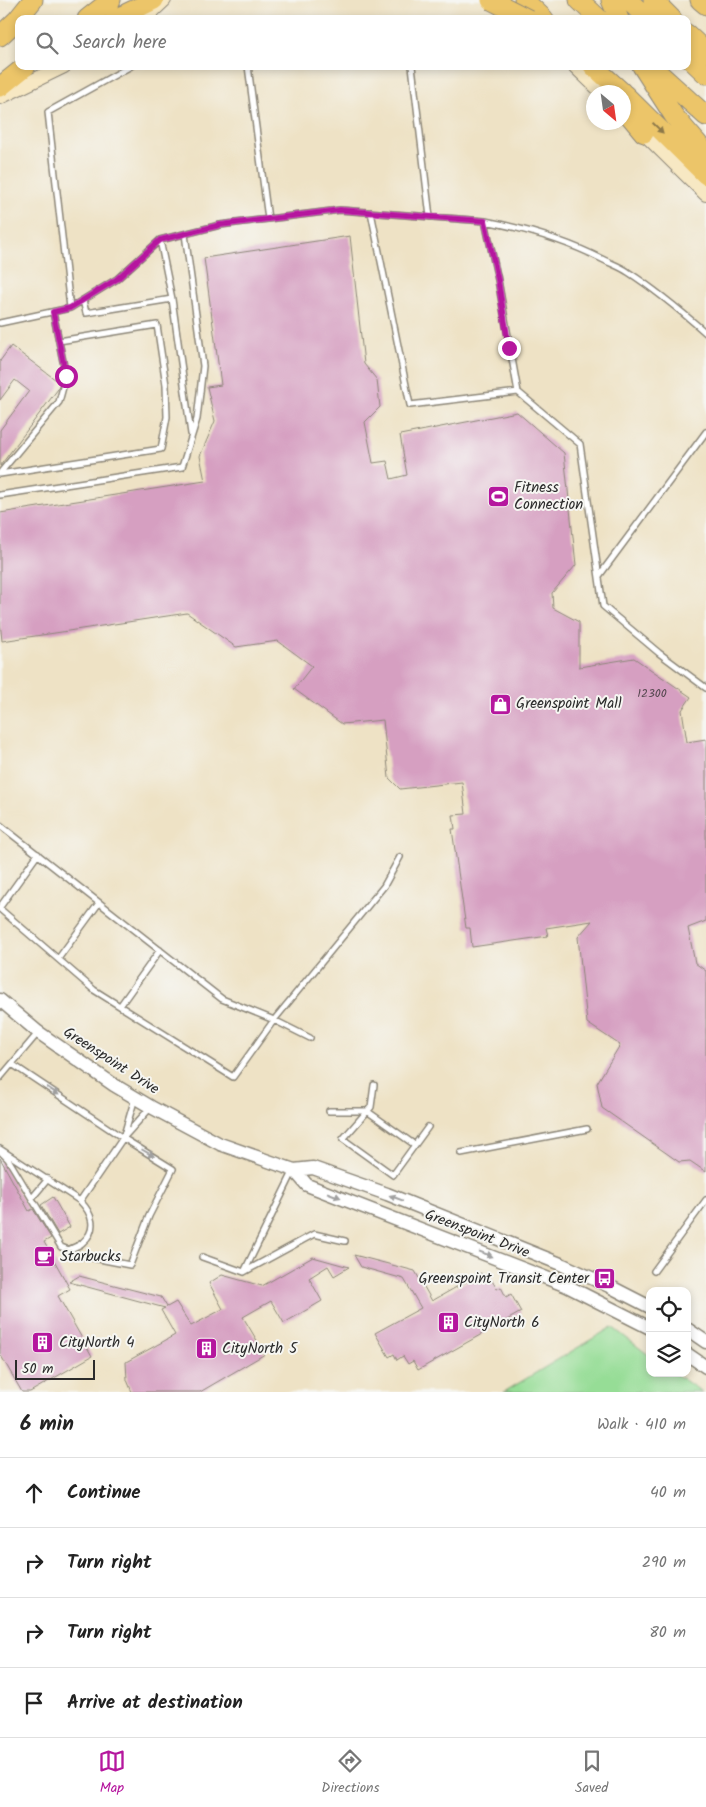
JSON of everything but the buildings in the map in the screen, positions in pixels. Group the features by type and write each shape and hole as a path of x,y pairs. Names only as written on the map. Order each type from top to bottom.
{"highway":[{"path":"21,15 33,0"},
{"path":"92,15 111,0"},
{"path":"123,15 154,0"},
{"path":"492,0 520,15"},
{"path":"524,0 540,15"},
{"path":"579,0 596,15"},
{"path":"611,0 617,15"},
{"path":"628,0 644,15"},
{"path":"653,0 668,15"},
{"path":"700,0 706,6"},
{"path":"0,36 15,22"},
{"path":"691,38 706,52"},
{"path":"691,60 706,74"},
{"path":"0,76 15,68"},
{"path":"0,87 21,70"},
{"path":"594,70 606,85"},
{"path":"596,70 614,85"},
{"path":"645,70 674,116 706,153"},
{"path":"655,70 706,116"},
{"path":"631,101 706,175"},
{"path":"631,117 644,134"}],"main road":[{"path":"148,15 164,0"},
{"path":"506,0 523,15"},
{"path":"0,97 56,70"},
{"path":"579,70 595,85"},
{"path":"631,121 706,194"}],"street":[{"name":"Greenspoint Drive","path":"0,1000 38,1032 114,1086 220,1144 294,1170 313,1168 387,1194 563,1265 646,1305"},
{"name":"Greenspoint Drive","path":"294,1170 307,1185 567,1286 646,1326"},
{"path":"691,1332 706,1342"},
{"path":"691,1357 706,1367"}],"lane":[{"path":"70,308 48,112 123,70"},
{"path":"249,70 268,219"},
{"path":"412,70 430,217"},
{"path":"0,323 70,308 117,279 160,240 220,225 340,210 485,221 577,246 627,271 667,300 706,333"},
{"path":"371,212 410,405 518,392"},
{"path":"485,221 498,280 518,392 580,444 603,606 706,688"},
{"path":"0,495 182,467 197,419 203,366 184,234"},
{"path":"160,240 172,299 191,438"},
{"path":"83,300 86,314 172,299"},
{"path":"0,473 59,402 66,376 53,312"},
{"path":"0,473 161,449 167,417 166,385 157,325 59,340"},
{"path":"599,576 706,432"},
{"path":"0,825 222,999 274,1020 310,1038"},
{"path":"38,854 0,908 94,990 233,1077 274,1020 384,886 400,857"},
{"path":"58,959 99,903"},
{"path":"120,1006 160,950"},
{"path":"0,1078 38,1032"},
{"path":"0,1150 8,1159 61,1247 69,1250 72,1254 130,1265 149,1216 174,1169 123,1138 12,1064"},
{"path":"374,1085 371,1107 343,1139 393,1175 428,1127"},
{"path":"123,1138 136,1098"},
{"path":"80,1200 123,1138 151,1107"},
{"path":"329,1111 368,1112 415,1145"},
{"path":"462,1153 587,1130"},
{"path":"0,1150 80,1200 89,1210 92,1220 90,1232 83,1243 69,1250"},
{"path":"244,1272 294,1170"},
{"path":"32,1198 48,1179"},
{"path":"654,1271 706,1200"},
{"path":"202,1257 244,1272 314,1234 345,1241"}],"green space":[{"path":"612,1327 646,1353 646,1377 680,1377 702,1392 504,1392"}],"place":[{"name":"Fitness Connection","path":"498,497"},
{"name":"Greenspoint Mall","path":"500,704"},
{"name":"Starbucks","path":"44,1257"},
{"name":"Greenspoint Transit Center","path":"605,1279"},
{"name":"CityNorth 6","path":"448,1323"},
{"name":"CityNorth 4","path":"43,1343"},
{"name":"CityNorth 5","path":"206,1349"}],"route":[{"path":"66,376 53,312 70,308 117,279 160,240 220,225 340,210 485,221 498,280 509,348"}]}
